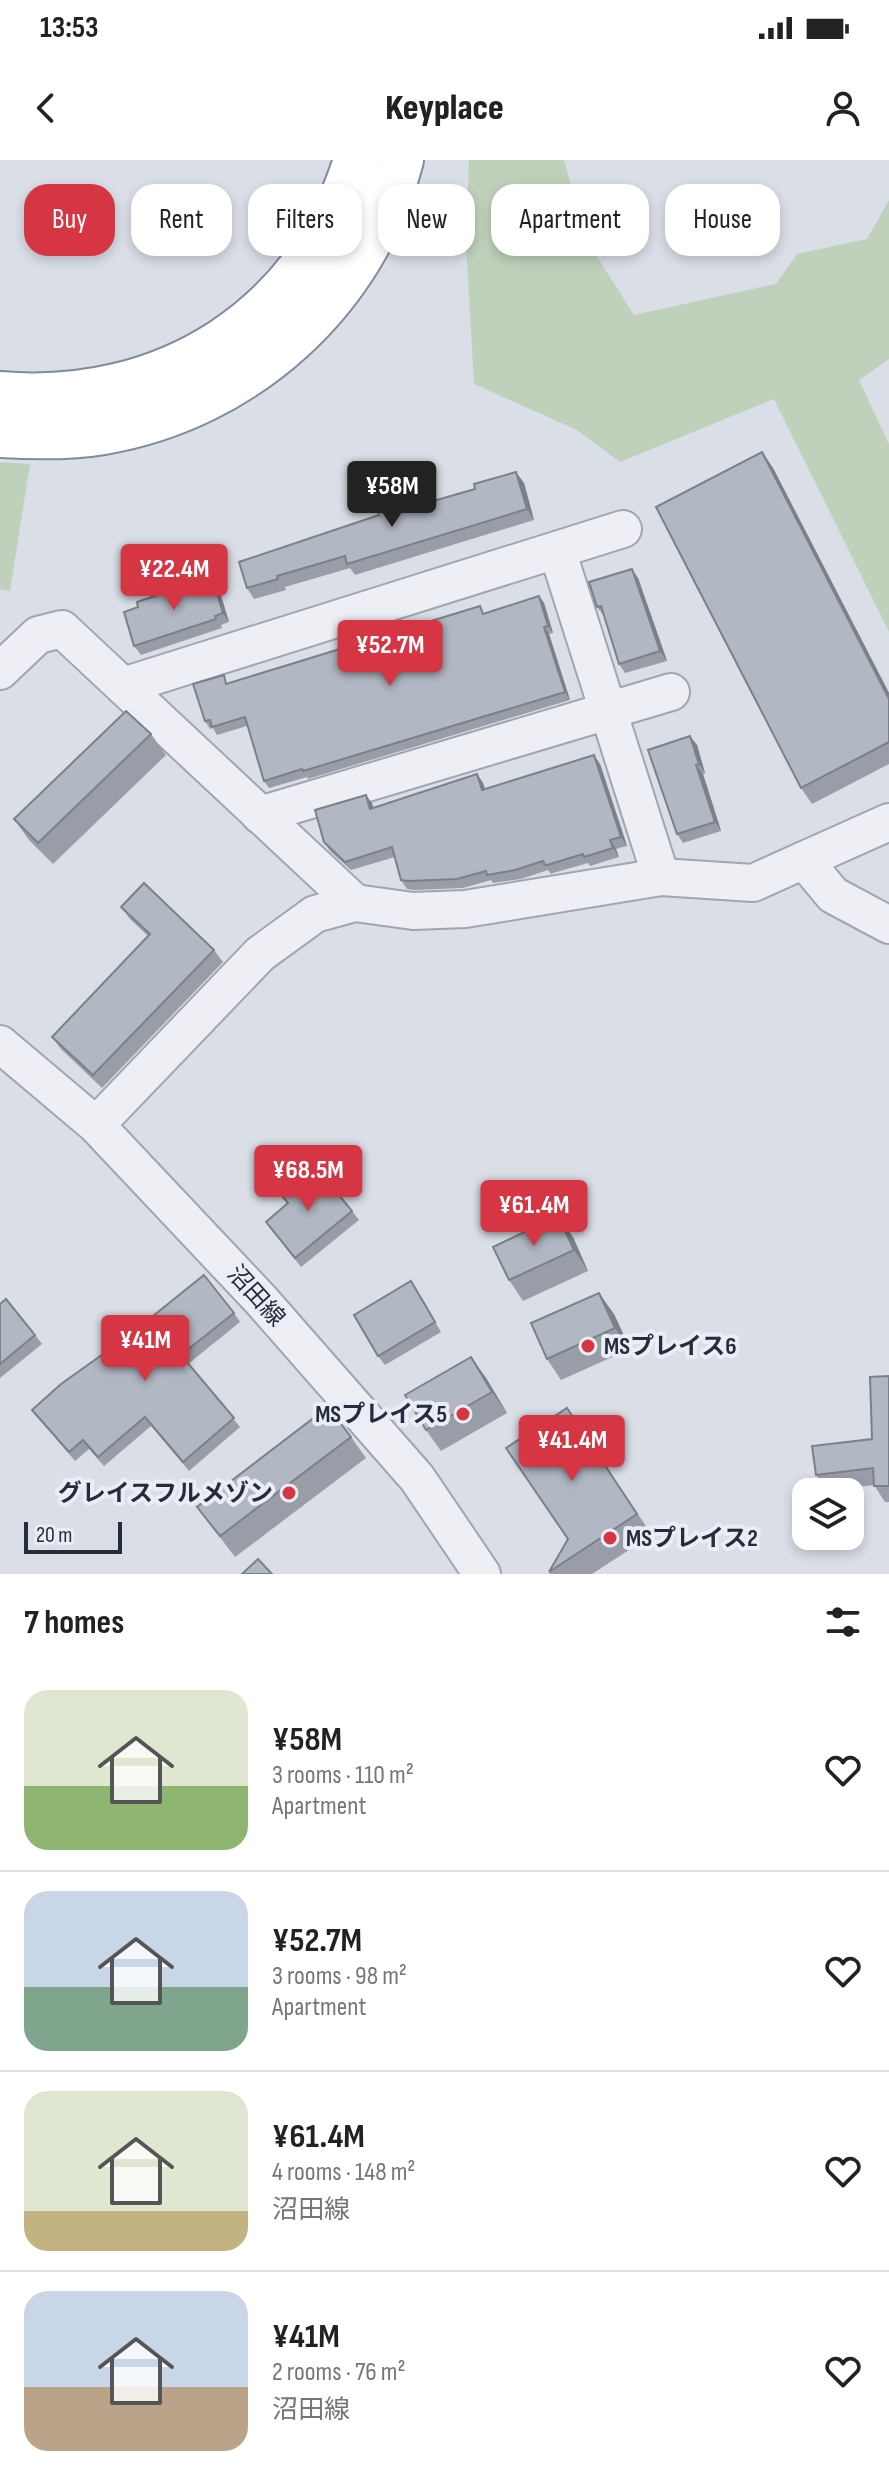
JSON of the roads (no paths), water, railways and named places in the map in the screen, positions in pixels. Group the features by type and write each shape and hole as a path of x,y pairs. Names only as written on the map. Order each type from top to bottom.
{"highway":[{"path":"0,394 60,396 111,389 163,373 212,349 258,316 297,274 327,229 356,160"},
{"path":"0,435 45,437 104,432 165,417 221,392 273,358 349,277 376,227 401,160"}],"street":[{"path":"123,686 623,529"},
{"path":"557,550 661,877"},
{"path":"0,671 38,635 62,629 355,903"},
{"path":"260,815 671,692"},
{"path":"96,1125 260,954 315,914 355,903 413,911 465,909 661,877 753,883 889,822"},
{"path":"804,860 833,895 889,925"},
{"name":"沼田線","path":"0,1044 96,1125 261,1300 417,1478 482,1574"}],"place":[{"name":"MSプレイス6","path":"588,1346"},
{"name":"MSプレイス5","path":"463,1414"},
{"name":"グレイスフルメゾン","path":"289,1493"},
{"name":"MSプレイス2","path":"610,1538"}]}
